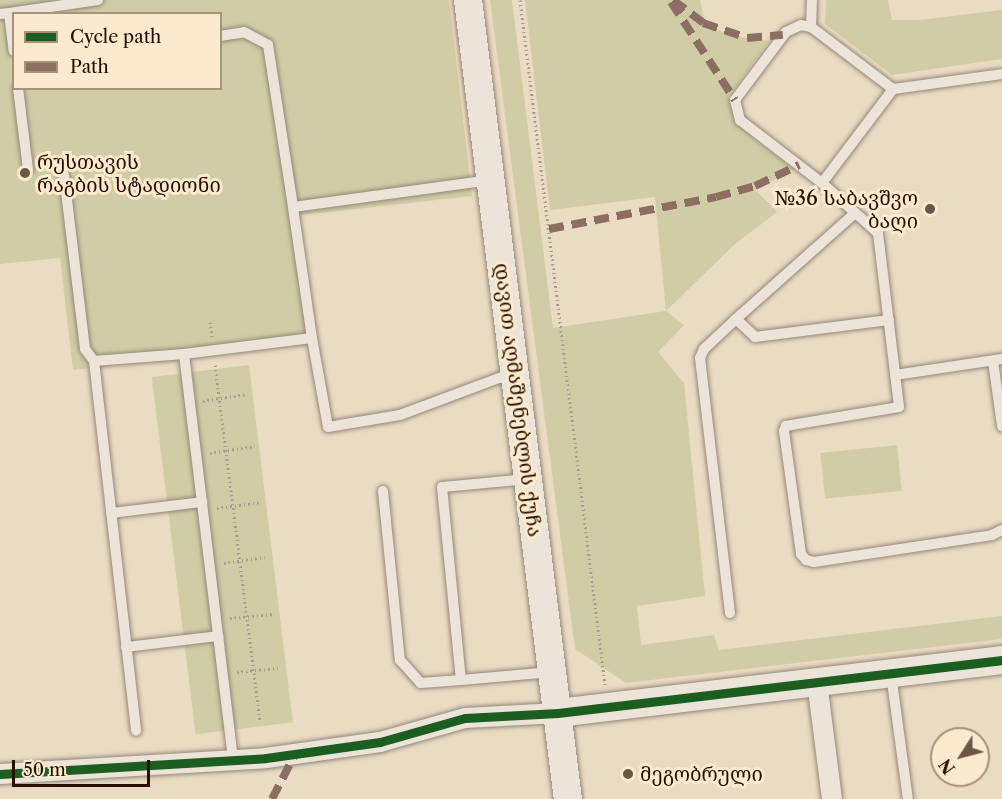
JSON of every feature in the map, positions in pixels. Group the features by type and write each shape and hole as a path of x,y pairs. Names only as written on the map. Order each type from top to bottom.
{"main road":[{"name":"დავით აღმაშენებლის ქუჩა","path":"468,0 568,799"},
{"path":"558,713 1002,660"}],"street":[{"path":"817,682 832,799"},
{"path":"0,774 233,760 380,742 465,718 558,713"}],"lane":[{"path":"12,43 4,13 98,0"},
{"path":"811,27 812,0"},
{"path":"1002,74 893,89 811,27 801,25 786,32 735,100 740,120 822,183 878,233 899,407 786,426 784,431 801,554 806,560 813,562 992,535 1002,530"},
{"path":"222,36 244,32 268,45 312,338 328,427 400,415 499,378 515,378"},
{"path":"822,183 893,89"},
{"path":"18,90 28,169"},
{"path":"64,175 85,349 94,361 136,731"},
{"path":"292,207 489,180"},
{"path":"730,613 700,358 704,350 736,319 855,213"},
{"path":"736,319 755,337 889,320"},
{"path":"94,361 184,354 312,338"},
{"path":"184,354 233,760"},
{"path":"895,375 998,360 1002,426"},
{"path":"462,680 442,487 528,479"},
{"path":"383,491 400,660 421,683 552,672"},
{"path":"111,513 202,506"},
{"path":"126,647 218,636"},
{"path":"891,673 908,799"}],"path":[{"path":"520,0 607,707"},
{"path":"210,322 260,720"},
{"path":"190,402 246,394"},
{"path":"196,455 254,446"},
{"path":"202,506 233,506 261,502"},
{"path":"211,565 266,557"},
{"path":"216,619 274,614"},
{"path":"223,673 278,668"}],"shaded area":[{"path":"0,0 449,0 472,196 293,216 307,344 73,370 60,258 0,264"},
{"path":"490,0 512,0 553,328 666,311 684,325 658,352 684,383 705,596 637,606 641,645 714,635 719,650 1002,616 1002,639 626,683 575,649"},
{"path":"525,0 700,0 705,23 731,36 769,41 728,97 735,120 751,137 794,169 756,190 777,212 735,244 666,311 655,197 550,210"},
{"path":"826,0 888,0 892,20 920,20 1002,10 1002,59 892,75 825,24"},
{"path":"249,365 293,722 196,734 152,377"},
{"path":"897,445 902,491 825,499 820,453"}],"marked path":[{"path":"673,0 703,23 747,38 783,35"},
{"path":"671,2 735,100"},
{"path":"549,229 716,197 755,186 799,165"},
{"path":"272,799 295,754"}],"cycle path":[{"path":"0,774 266,758 380,742 465,718 558,713 1002,660"}],"place":[{"name":"რუსთავის რაგბის სტადიონი","path":"25,173"},
{"name":"№36 საბავშვო ბაღი","path":"930,209"},
{"name":"მეგობრული","path":"628,774"}]}
